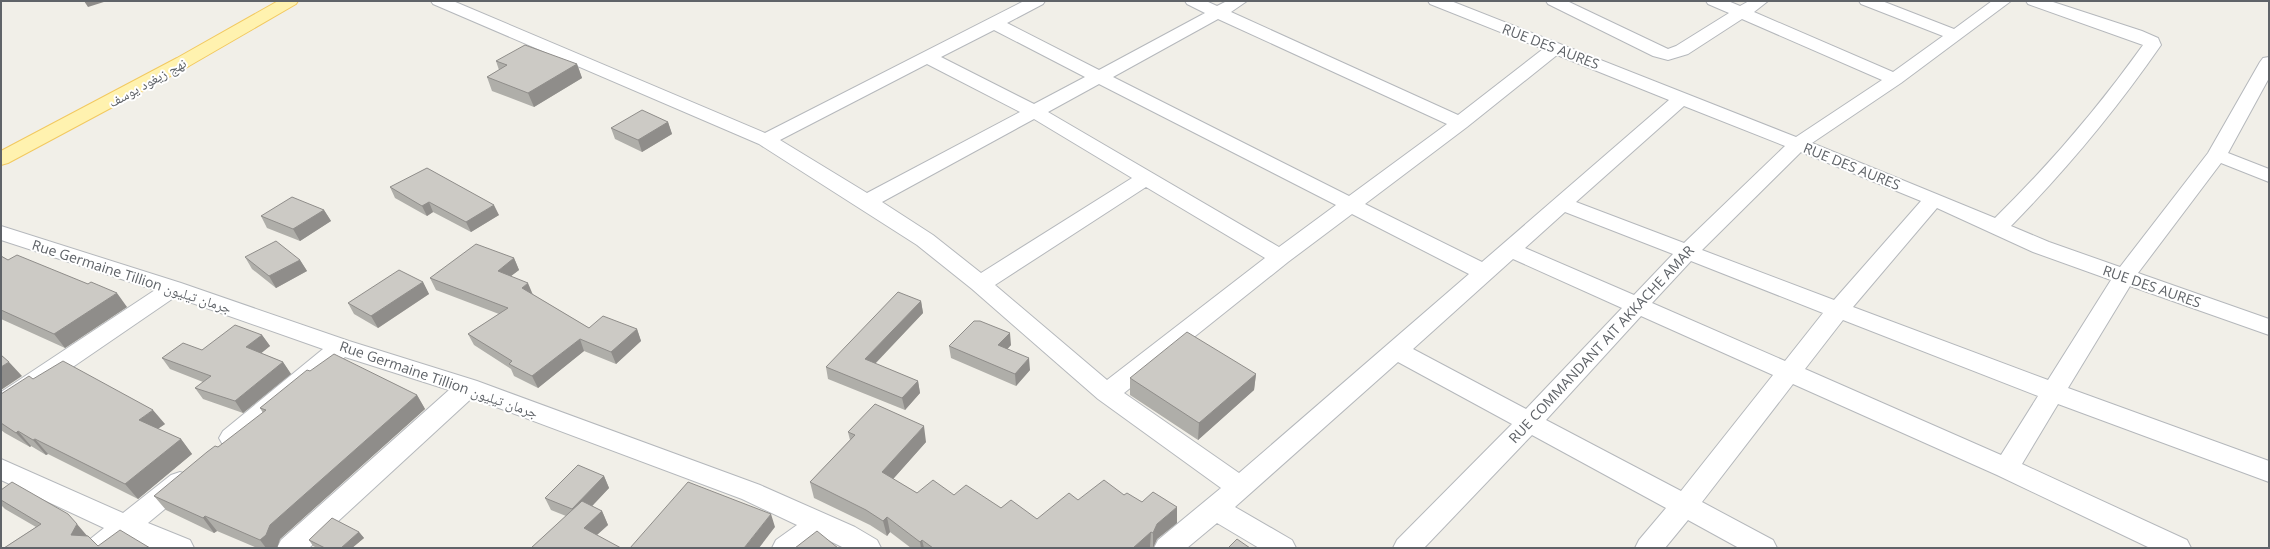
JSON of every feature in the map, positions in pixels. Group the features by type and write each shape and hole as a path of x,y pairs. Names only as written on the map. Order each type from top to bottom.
{"main road":[{"name":"نهج زيغود يوسف","path":"1,159 151,80 290,1"}],"street":[{"path":"439,1 766,140 867,202 925,240 980,284 1107,393 1240,488"},
{"path":"1193,1 1460,123"},
{"path":"867,202 1239,1"},
{"path":"1554,1 1647,47 1668,55 1682,50 1760,1"},
{"path":"1714,1 1895,79"},
{"path":"1867,1 1955,35"},
{"name":"RUE COMMANDANT AIT AKKACHE AMAR","path":"1407,548 1528,423 1687,252 1798,144 1895,79 2003,1"},
{"path":"1996,228 2049,176 2110,104 2152,45 2152,42 2136,35 2034,1"},
{"path":"766,140 993,24 1025,3"},
{"name":"RUE DES AURES","path":"1449,3 1555,48 1934,199 1996,228 2062,255 2269,327"},
{"path":"993,24 1349,206 1483,272"},
{"path":"1107,393 1280,257 1460,123 1555,48"},
{"path":"927,57 1035,112 1280,257"},
{"path":"2006,468 2124,277 2217,155 2269,62"},
{"path":"1168,548 1240,488 1682,98"},
{"path":"2217,155 2269,176"},
{"path":"980,284 1146,178"},
{"path":"1649,548 1684,506 1838,310 1934,199"},
{"path":"1562,204 2053,392 2269,472"},
{"name":"Rue Germaine Tillion جرمان تيليون","path":"1,233 173,288 341,347 468,387 751,492 845,535 867,548"},
{"path":"1511,250 2006,468 2177,548"},
{"path":"1,404 173,288"},
{"path":"99,548 341,347"},
{"path":"1396,350 1528,423 1762,548"},
{"path":"291,548 468,387"},
{"path":"1,469 126,526 180,548"},
{"path":"1216,509 1282,548"},
{"path":"786,548 820,524"}],"building":[{"path":"525,45 577,64 528,93 487,77 507,65 496,61"},
{"path":"642,110 668,122 638,140 611,128"},
{"path":"427,168 494,205 466,222 429,202 422,206 390,187"},
{"path":"292,197 324,210 293,229 261,216"},
{"path":"276,241 300,260 269,276 245,257"},
{"path":"476,244 514,258 498,271 528,283 522,288 589,328 603,316 637,329 611,352 580,339 532,376 509,364 512,361 468,334 508,308 430,278"},
{"path":"17,255 88,284 91,282 117,293 54,334 1,310 1,256 8,260"},
{"path":"399,270 423,282 371,316 348,303"},
{"path":"898,292 921,301 865,359 918,381 902,398 826,367"},
{"path":"974,321 980,321 1010,333 998,345 1029,358 1015,374 949,346"},
{"path":"235,325 262,335 246,347 283,362 235,401 195,388 211,376 162,358 183,343 202,350"},
{"path":"1187,332 1256,374 1199,423 1130,378"},
{"path":"334,354 417,395 270,525 266,535 260,540 205,516 203,518 154,496 207,452 215,446 218,447 266,410 260,408 307,370 310,371"},
{"path":"1,355 9,362 1,367"},
{"path":"63,361 153,410 139,420 181,439 125,484 35,439 33,440 18,431 16,433 1,423 1,394 29,376 33,379"},
{"path":"875,404 924,426 882,472 917,493 933,480 954,495 966,485 1001,508 1011,500 1037,519 1069,493 1078,500 1104,480 1124,495 1127,493 1142,502 1153,492 1177,507 1157,524 1153,533 1151,532 1133,548 933,548 922,540 920,542 887,517 883,521 866,510 810,482 855,435 848,432"},
{"path":"578,465 604,476 572,509 545,498"},
{"path":"12,482 68,514 77,524 71,535 88,536 98,546 120,530 150,548 4,548 41,524 1,500 1,490"},
{"path":"688,482 771,514 744,548 630,548"},
{"path":"582,501 602,511 584,528 621,548 531,548"},
{"path":"332,518 359,532 341,548 325,548 309,540"},
{"path":"817,531 838,548 795,548"},
{"path":"1237,539 1250,548 1228,548"}]}
